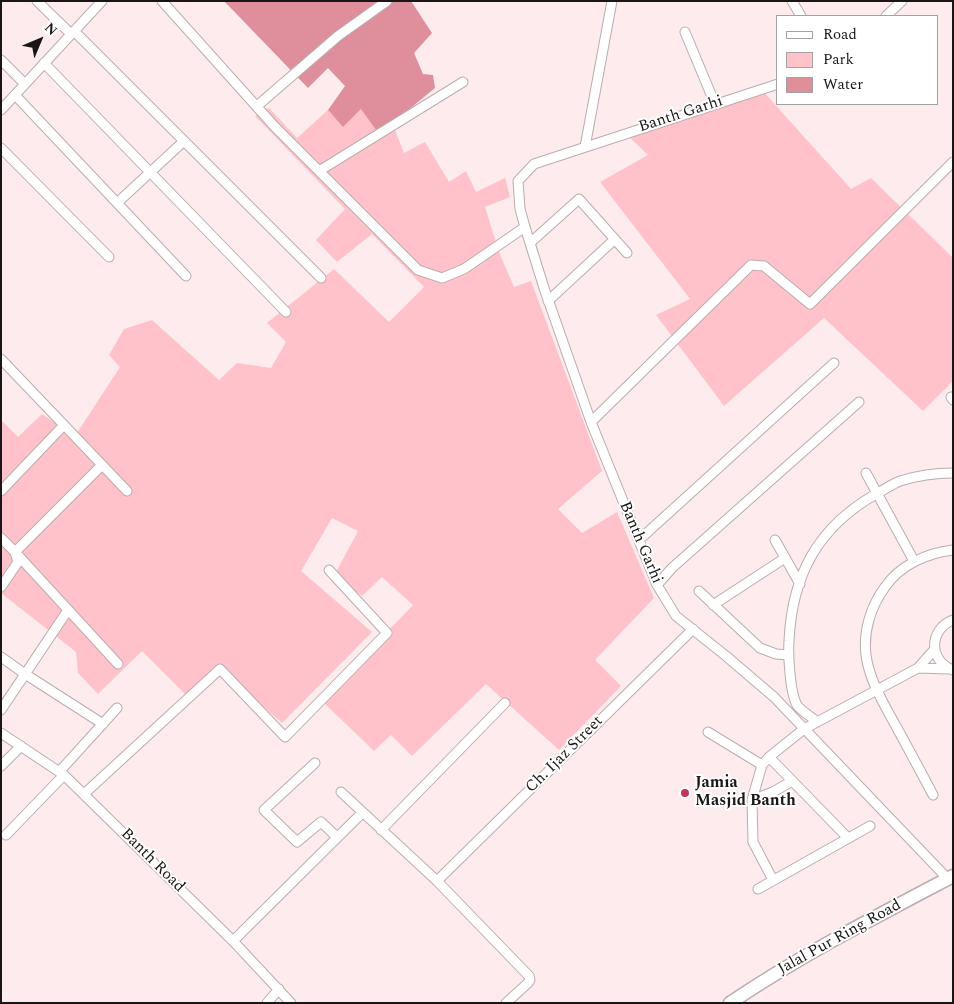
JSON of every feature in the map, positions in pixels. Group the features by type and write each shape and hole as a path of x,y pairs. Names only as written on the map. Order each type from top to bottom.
{"main road":[{"name":"Jalal Pur Ring Road","path":"730,1003 819,948 951,878"}],"street":[{"path":"37,1 184,141 321,278"},
{"path":"162,1 257,106 418,270 442,278 464,268 525,227"},
{"path":"257,106 338,36 388,1"},
{"path":"585,147 612,1"},
{"path":"792,1 800,15"},
{"path":"887,15 902,1"},
{"path":"1,110 98,3"},
{"path":"684,32 715,104"},
{"path":"1,60 25,84"},
{"path":"44,63 286,312"},
{"path":"319,171 463,82"},
{"name":"Banth Garhi","path":"776,85 534,164 518,181 520,209 548,301 591,422 657,585 676,616 774,697 951,878"},
{"path":"15,95 186,276"},
{"path":"116,203 184,141"},
{"path":"1,148 109,257"},
{"path":"591,422 751,265 764,266 810,304 953,162"},
{"path":"530,243 579,199 628,253"},
{"path":"548,301 615,239"},
{"path":"1,359 127,491"},
{"path":"639,540 834,363"},
{"path":"657,585 672,568 859,402"},
{"path":"1,490 64,425"},
{"path":"15,552 102,465"},
{"path":"866,473 914,561"},
{"path":"818,722 797,705 791,682 789,655 790,626 794,600 804,570 826,534 860,503 898,482 953,473"},
{"path":"1,538 118,664"},
{"path":"775,540 800,584"},
{"path":"933,795 877,691 866,655 867,628 870,612 888,582 914,561 938,552 953,550"},
{"path":"1,587 18,562 15,552"},
{"path":"713,605 785,558"},
{"path":"84,794 220,669 285,737 387,633 329,570"},
{"path":"698,591 760,648 776,654 789,655"},
{"path":"1,710 68,610"},
{"path":"951,669 937,657 934,650 934,639 938,630 946,622 953,620"},
{"name":"Ch. Ijaz Street","path":"437,881 692,630"},
{"path":"773,880 753,842 752,800 762,765 769,757 804,729 918,668 934,650"},
{"path":"1,657 103,724"},
{"path":"918,668 951,669"},
{"path":"381,830 505,703"},
{"path":"6,835 118,708"},
{"path":"708,732 762,765"},
{"name":"Banth Road","path":"1,733 62,773 233,941 291,1003"},
{"path":"1,766 21,746"},
{"path":"769,757 848,838"},
{"path":"315,763 264,810 297,842 322,822 337,837"},
{"path":"752,800 773,792 792,781"},
{"path":"341,792 437,881 529,976 530,980 506,1003"},
{"path":"233,941 362,813"},
{"path":"758,889 870,826"},
{"path":"267,1003 279,989"}],"green space":[{"path":"761,89 851,189 871,178 953,258 953,381 923,411 824,318 724,406 656,315 690,299 600,182 648,155 626,134"},
{"path":"269,108 297,138 328,110 343,126 361,109 393,125 404,153 425,142 449,182 466,171 476,192 505,178 510,197 485,207 499,252 514,287 531,281 602,471 558,509 582,533 617,512 654,598 595,660 621,686 559,750 486,684 412,756 391,735 374,751 321,700 413,605 382,577 362,596 334,576 358,531 332,518 301,571 372,632 282,723 220,669 189,698 142,651 98,694 78,673 76,652 1,593 1,420 18,437 42,414 75,436 120,367 109,355 124,329 152,320 219,380 237,363 271,368 286,342 267,323 334,269 389,322 424,287 372,234 337,262 316,240 345,209 255,116"}],"water":[{"path":"224,1 411,1 432,33 414,53 423,74 433,75 435,88 379,134 361,109 343,127 328,110 345,86 328,68 308,88"}],"place":[{"name":"Jamia Masjid Banth","path":"685,793"}]}
